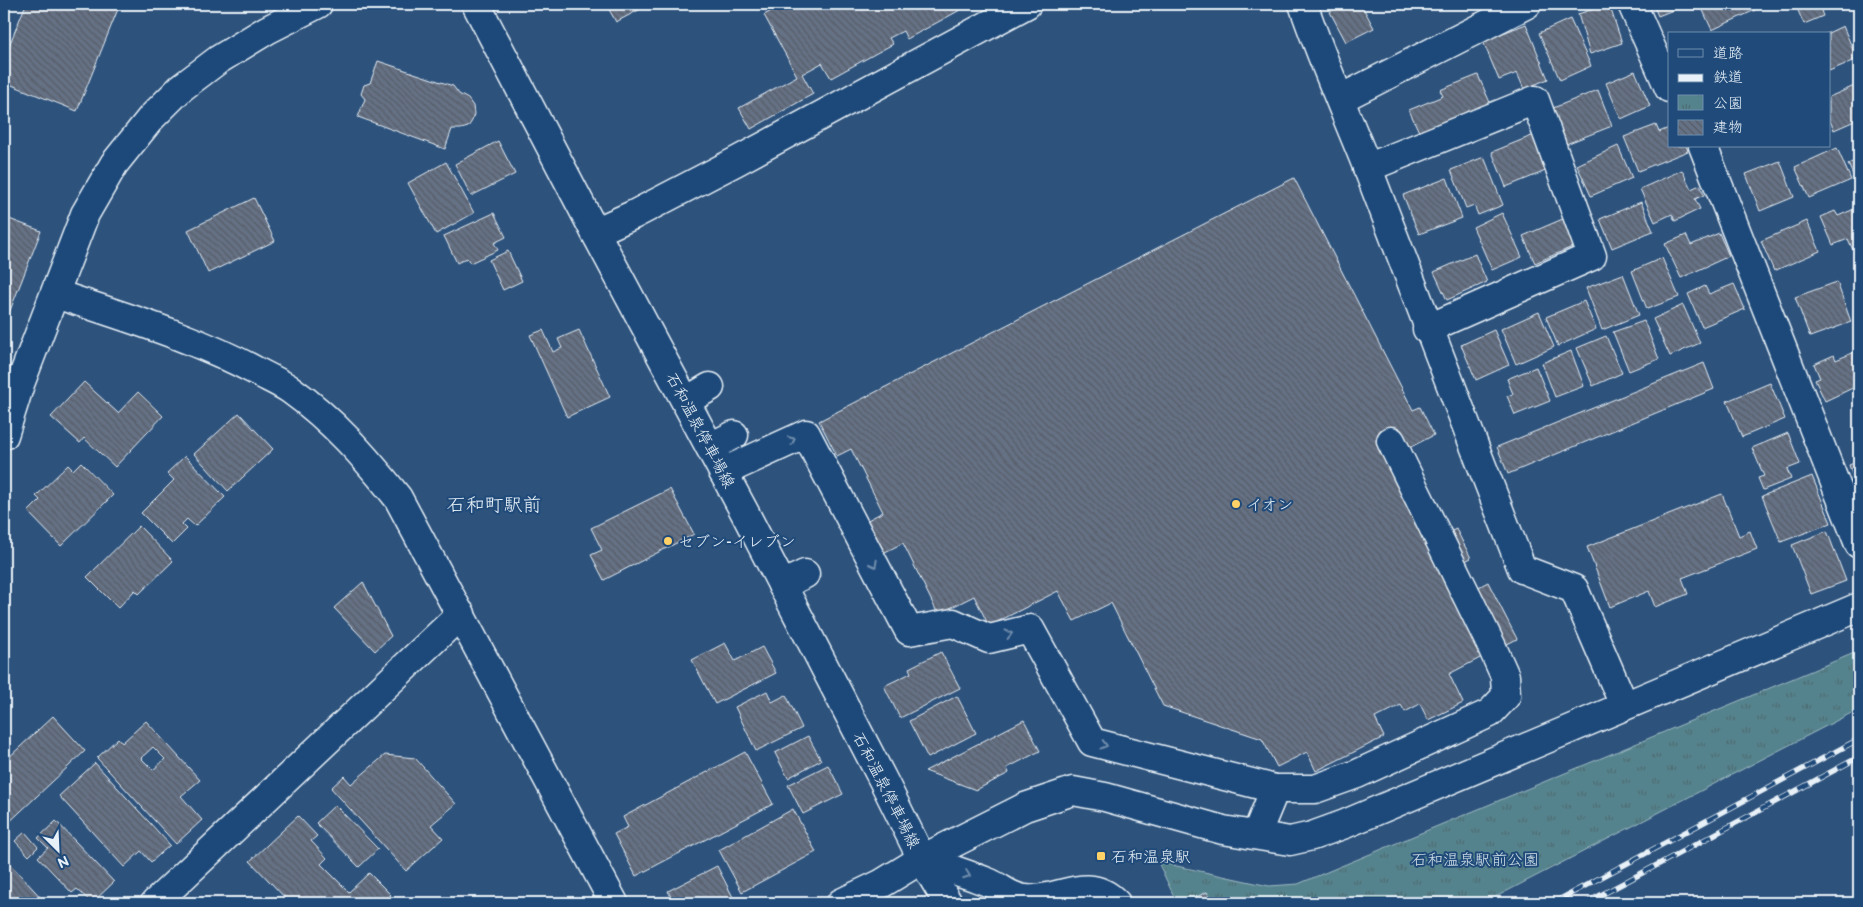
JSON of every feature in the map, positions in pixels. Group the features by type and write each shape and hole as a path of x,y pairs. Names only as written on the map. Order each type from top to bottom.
{"street":[{"path":"4,435 12,380 56,294 85,214 114,164 151,118 181,88 218,60 267,30 318,4"},
{"name":"石和温泉停車場線","path":"476,4 723,472 794,580 885,784 922,859 948,903"},
{"path":"595,232 633,215 735,162 1027,4"},
{"path":"1302,4 1316,59 1340,99 1427,329 1522,569 1574,589 1624,705"},
{"path":"1340,99 1527,4"},
{"path":"1632,4 1668,86"},
{"path":"1367,168 1535,100 1592,256 1427,329"},
{"path":"1704,148 1859,544"},
{"path":"56,294 170,333 236,360 290,390 333,424 359,450 398,498 614,903"},
{"path":"686,401 710,387"},
{"path":"723,472 806,434 909,631 953,623 989,639 1030,629 1092,742 1274,789 1315,789 1357,774 1490,713 1506,696 1504,676 1492,647 1391,441"},
{"path":"710,446 734,435"},
{"path":"841,903 881,884 922,859 1025,807 1073,792 1105,797 1223,830 1290,841 1312,836 1345,824 1859,607"},
{"path":"155,903 461,614"},
{"path":"1256,835 1274,789"},
{"path":"922,859 990,883 1013,897 1026,900 1041,899 1078,889 1104,894 1116,903"}],"green space":[{"name":"石和温泉駅前公園","path":"1859,651 1859,709 1484,903 1177,903 1158,862 1269,886 1298,884"}],"building":[{"path":"26,4 120,4 77,111 4,82 4,58"},
{"path":"606,4 650,4 616,22"},
{"path":"784,4 971,4 907,39 903,31 889,38 893,44 831,78 822,63 802,74 813,94 751,129 739,108 797,76 764,15"},
{"path":"1340,4 1361,4 1374,28 1346,42 1330,12"},
{"path":"1609,4 1622,43 1590,54 1578,14"},
{"path":"1653,4 1688,4 1658,16"},
{"path":"1700,4 1768,4 1712,30"},
{"path":"1795,4 1837,4 1821,11 1823,16 1804,24"},
{"path":"1837,4 1846,4 1848,7 1840,10"},
{"path":"1570,19 1591,66 1560,80 1539,33"},
{"path":"1526,24 1548,79 1524,89 1517,73 1499,80 1483,41"},
{"path":"1843,26 1857,59 1830,71 1830,32"},
{"path":"378,61 453,86 473,106 474,114 468,127 452,129 445,149 358,117 365,99 361,94 364,85 370,83"},
{"path":"1635,71 1650,106 1621,119 1606,83"},
{"path":"1478,75 1491,105 1420,134 1409,110 1443,96 1440,90"},
{"path":"1859,84 1859,119 1834,130 1830,120 1830,97"},
{"path":"1598,90 1612,126 1566,144 1553,108"},
{"path":"1656,125 1659,132 1668,128 1668,148 1687,148 1688,151 1638,171 1624,137"},
{"path":"1534,135 1548,170 1506,187 1492,152"},
{"path":"498,141 515,174 471,196 455,164"},
{"path":"1618,146 1632,178 1591,196 1577,165"},
{"path":"1837,148 1851,180 1809,198 1795,167"},
{"path":"1484,157 1503,205 1478,215 1474,205 1466,208 1451,170"},
{"path":"1859,159 1859,188 1848,164"},
{"path":"1780,161 1794,197 1760,211 1746,174"},
{"path":"446,162 474,213 436,234 408,183"},
{"path":"1682,170 1691,189 1700,185 1704,195 1695,199 1700,209 1675,221 1672,214 1655,222 1640,189"},
{"path":"1294,178 1413,410 1420,407 1434,435 1405,450 1448,533 1456,529 1471,558 1457,565 1471,591 1488,582 1517,639 1449,674 1463,703 1428,720 1420,704 1405,712 1401,705 1375,718 1384,737 1316,771 1307,752 1277,767 1262,739 1163,706 1111,603 1074,621 1058,591 989,626 974,596 938,614 903,543 879,555 862,523 883,512 851,449 837,456 819,421"},
{"path":"1447,178 1462,218 1419,234 1403,195"},
{"path":"254,198 275,241 208,273 188,230"},
{"path":"1641,202 1653,231 1612,248 1600,219"},
{"path":"1859,207 1859,247 1853,250 1848,239 1833,245 1821,217 1835,211 1838,216"},
{"path":"494,213 506,237 494,243 498,250 470,263 467,258 457,263 444,236"},
{"path":"1502,213 1522,257 1492,270 1473,227"},
{"path":"4,217 41,231 4,326"},
{"path":"1565,218 1577,245 1535,263 1523,236"},
{"path":"1807,221 1820,251 1774,271 1761,241"},
{"path":"1719,233 1729,256 1681,278 1665,244 1686,235 1691,245"},
{"path":"508,251 522,281 503,290 489,260"},
{"path":"1475,254 1487,282 1447,300 1434,272"},
{"path":"1662,258 1679,297 1647,309 1632,271"},
{"path":"1623,274 1639,315 1602,330 1586,288"},
{"path":"1837,282 1851,322 1810,337 1795,297"},
{"path":"1734,284 1745,309 1702,327 1688,294 1705,286 1709,294"},
{"path":"1584,301 1596,329 1558,346 1546,317"},
{"path":"1683,305 1700,343 1670,356 1653,319"},
{"path":"1539,312 1554,347 1516,364 1501,329"},
{"path":"1644,321 1659,359 1629,371 1613,332"},
{"path":"543,330 553,352 562,348 558,339 579,330 610,397 567,417 530,335"},
{"path":"1494,330 1509,365 1476,380 1461,345"},
{"path":"1606,336 1622,373 1593,386 1577,348"},
{"path":"1859,350 1859,385 1825,401 1815,380 1820,378 1814,364 1834,355 1836,360"},
{"path":"1571,351 1584,386 1555,397 1542,363"},
{"path":"1704,363 1714,389 1508,474 1497,447"},
{"path":"1536,367 1550,401 1515,415 1507,396 1513,394 1507,379"},
{"path":"84,382 118,413 138,392 163,416 115,467 84,438 80,443 51,417"},
{"path":"1770,383 1785,419 1742,437 1727,401"},
{"path":"239,413 273,449 228,491 194,454"},
{"path":"1788,433 1800,464 1787,469 1791,479 1763,490 1758,478 1764,476 1752,448"},
{"path":"185,456 225,497 195,526 187,519 182,524 187,529 172,544 141,513 174,480 167,473"},
{"path":"1859,461 1859,494 1849,465"},
{"path":"81,462 113,495 61,546 28,512 40,500 36,496 68,465 73,470"},
{"path":"1812,476 1831,523 1781,542 1762,496"},
{"path":"670,489 694,534 604,580 591,555 602,550 591,528"},
{"path":"1722,494 1739,536 1750,531 1757,549 1682,578 1688,594 1655,607 1649,591 1610,607 1587,547"},
{"path":"139,526 173,561 139,594 135,590 118,608 87,577"},
{"path":"1827,531 1846,581 1811,594 1792,545"},
{"path":"363,582 391,636 375,651 334,608"},
{"path":"725,643 735,661 762,647 776,673 715,704 692,660"},
{"path":"941,652 960,688 900,718 884,686 911,673 909,668"},
{"path":"767,691 772,702 786,695 802,728 756,751 735,707"},
{"path":"957,696 976,733 928,758 909,721"},
{"path":"53,716 85,751 4,827 4,762"},
{"path":"1024,720 1040,751 1007,768 1009,773 976,790 925,771"},
{"path":"146,721 200,780 181,796 202,820 176,844 97,758 118,738 122,743","holes":["153,747 165,759 153,770 141,758"]},
{"path":"808,736 821,760 788,778 775,753"},
{"path":"745,752 773,804 636,876 614,834 628,827 623,817"},
{"path":"385,755 415,758 456,804 431,825 443,838 406,871 331,788 344,776 351,784"},
{"path":"95,763 170,845 151,862 141,851 124,867 59,796"},
{"path":"828,765 843,794 803,814 788,785"},
{"path":"335,805 378,849 359,867 316,823"},
{"path":"793,809 816,852 742,892 719,850"},
{"path":"298,816 317,836 311,841 327,858 321,864 349,892 369,873 391,895 383,903 290,903 250,861"},
{"path":"56,821 114,882 92,903 77,889 72,893 38,857 48,848 38,838"},
{"path":"25,832 38,847 29,856 15,841"},
{"path":"11,865 44,901 41,903 4,903 4,871"},
{"path":"717,866 736,903 674,903 668,891"},
{"path":"1207,892 1213,903 1184,903"}],"railway":[{"path":"1553,903 1859,739"},
{"path":"1586,903 1859,757"}],"place":[{"name":"イオン","path":"1236,504"},
{"name":"セブン-イレブン","path":"668,541"},
{"name":"石和温泉駅","path":"1101,856"}],"district":[{"name":"石和町駅前","path":"494,504"}]}
